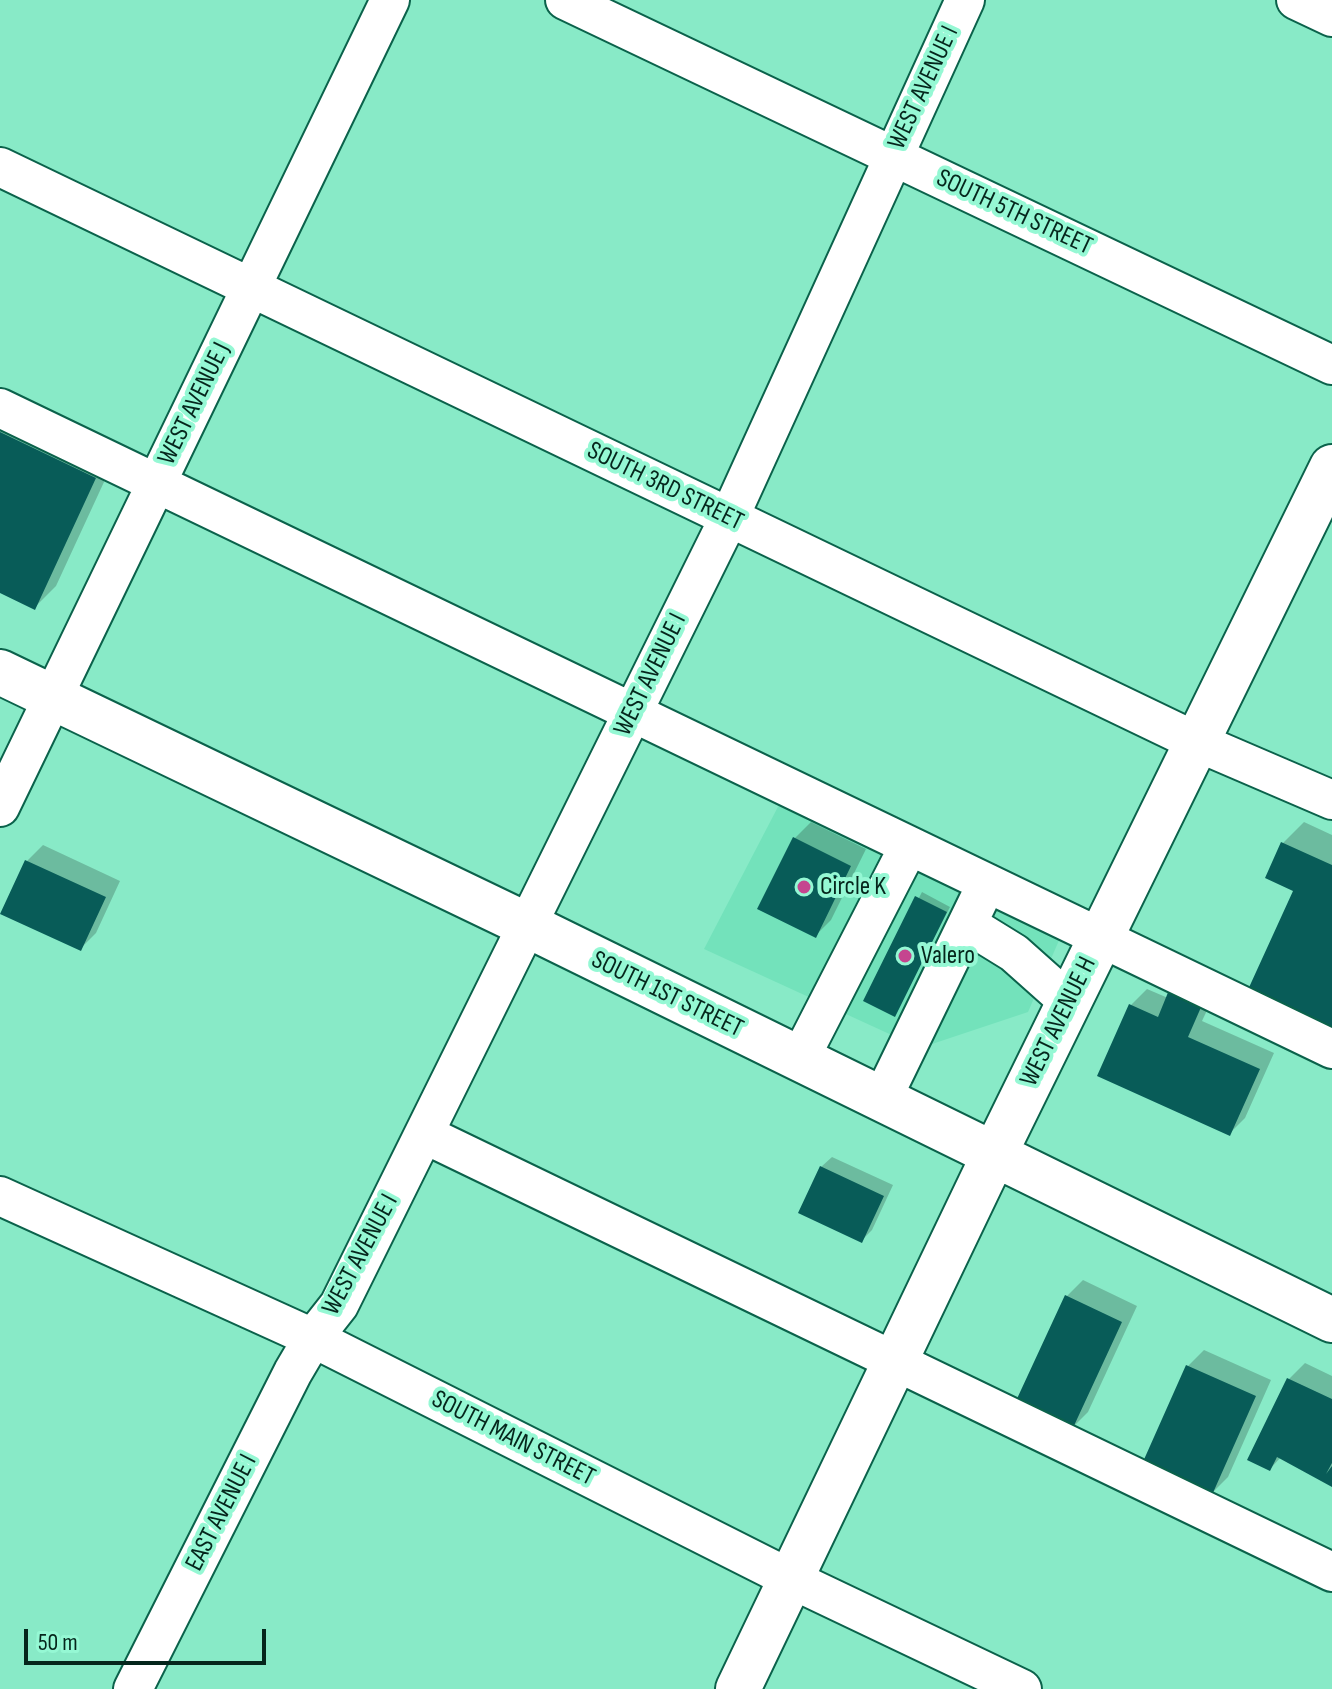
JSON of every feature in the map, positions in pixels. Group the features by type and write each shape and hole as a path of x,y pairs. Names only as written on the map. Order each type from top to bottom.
{"main road":[{"name":"WEST AVENUE H","path":"738,1689 993,1157 1332,467"},
{"name":"SOUTH 1ST STREET","path":"0,672 527,925 993,1157 1332,1320"}],"street":[{"name":"WEST AVENUE J","path":"0,807 390,0"},
{"name":"SOUTH 5TH STREET","path":"565,0 1332,365"},
{"name":"WEST AVENUE I","path":"313,1338 339,1305 729,518 965,0"},
{"path":"1296,0 1332,17"},
{"name":"SOUTH 3RD STREET","path":"0,167 1197,742 1332,800"},
{"path":"0,408 1332,1049"},
{"path":"799,1060 909,846"},
{"path":"881,1101 987,883"},
{"path":"967,924 1014,953 1069,1002"},
{"path":"424,1134 1332,1572"},
{"name":"SOUTH MAIN STREET","path":"0,1196 313,1338 791,1579 1022,1689"},
{"name":"EAST AVENUE I","path":"133,1689 313,1338"}],"shaded area":[{"path":"794,776 1073,908 1028,1012 920,1048 704,949"}],"building":[{"path":"0,432 96,478 35,610 0,593"},
{"name":"Circle K","path":"793,837 851,866 816,938 757,909"},
{"path":"1281,842 1332,865 1332,1033 1246,994 1293,891 1265,878"},
{"path":"25,860 106,897 81,951 0,914"},
{"name":"Valero","path":"915,896 947,912 895,1017 863,1001"},
{"path":"1169,990 1202,1005 1188,1037 1260,1069 1230,1136 1097,1076 1129,1004 1158,1017"},
{"path":"820,1166 884,1196 862,1243 798,1213"},
{"path":"1065,1295 1122,1322 1072,1430 1015,1403"},
{"path":"1186,1365 1256,1396 1212,1495 1142,1464"},
{"path":"1287,1378 1332,1399 1332,1463 1326,1474 1332,1466 1332,1487 1277,1457 1270,1471 1247,1460"}],"place":[{"name":"Circle K","path":"804,887"},
{"name":"Valero","path":"905,956"}]}
